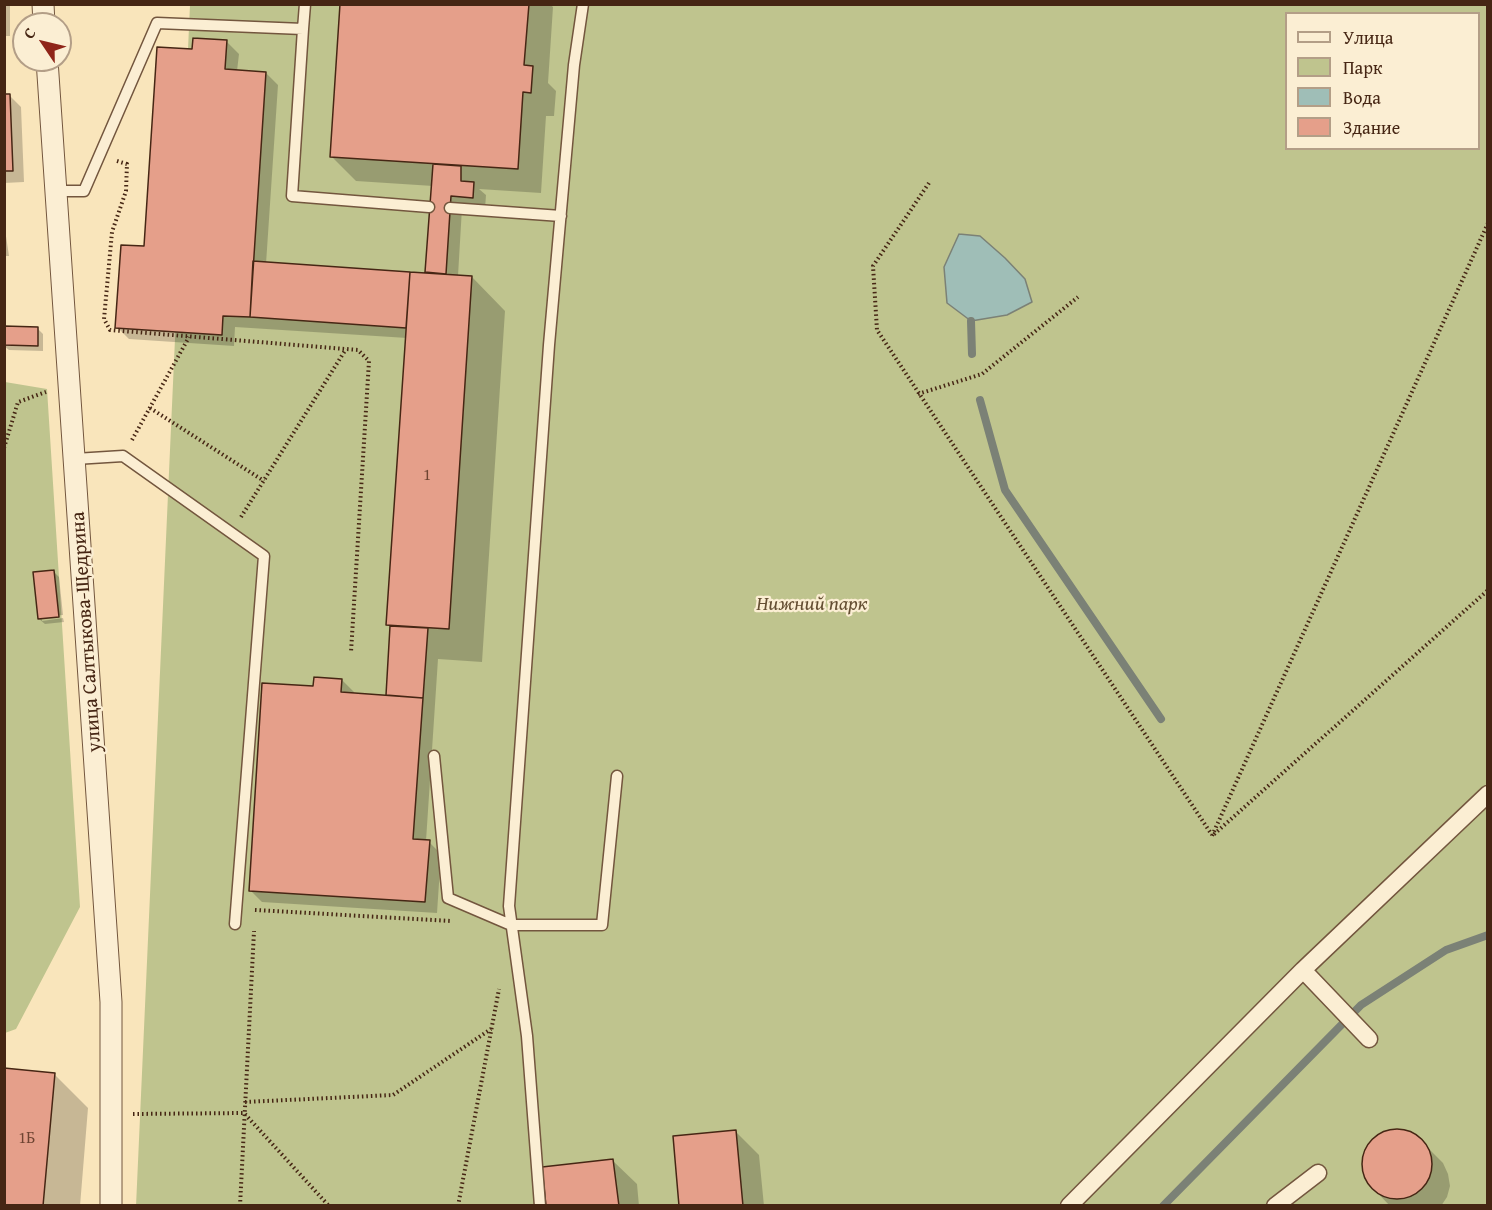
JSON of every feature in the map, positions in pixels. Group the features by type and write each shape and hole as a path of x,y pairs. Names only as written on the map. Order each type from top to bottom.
{"street":[{"name":"улица Салтыкова-Щедрина","path":"48,72 111,1002 113,1070 111,1206"},
{"path":"1069,1206 1303,970 1488,794"},
{"path":"1303,970 1369,1040"},
{"path":"1275,1206 1318,1173"}],"lane":[{"path":"305,4 292,196 429,207"},
{"path":"540,1206 527,1036 511,925 509,894 548,357 574,65 583,4"},
{"path":"56,190 84,191 157,23 303,28"},
{"path":"450,208 561,216"},
{"path":"75,459 123,456 264,556 235,924"},
{"path":"434,756 448,898 511,925 602,925 616,776"}],"path":[{"path":"99,157 127,164 126,191 112,232 104,319 110,330 358,350 369,361 351,652"},
{"path":"929,183 873,266 877,330 1212,836"},
{"path":"1212,836 1488,222"},
{"path":"918,394 982,374 1078,297"},
{"path":"123,456 189,337"},
{"path":"231,533 346,349"},
{"path":"4,448 18,402 69,384"},
{"path":"150,408 264,481"},
{"path":"1212,836 1488,590"},
{"path":"237,909 453,922"},
{"path":"240,1206 255,910"},
{"path":"458,1206 500,983"},
{"path":"245,1102 393,1095 492,1029"},
{"path":"127,1114 244,1113 329,1206"}],"green space":[{"name":"Нижний парк","path":"190,5 1487,5 1487,1205 136,1206"},
{"path":"5,382 47,389 80,907 16,1029 5,1033"}],"water":[{"path":"959,234 980,236 1005,258 1025,279 1032,302 1007,315 971,321 947,303 944,267"}],"building":[{"path":"340,4 529,4 524,65 533,66 531,93 523,92 518,169 330,157"},
{"path":"193,38 227,40 225,69 266,72 250,317 223,316 222,335 115,328 121,245 144,246 157,47 192,49"},
{"path":"4,94 10,94 13,171 4,171"},
{"path":"433,164 461,166 461,181 474,182 473,198 451,196 446,274 425,272"},
{"path":"253,261 410,272 406,328 250,317"},
{"path":"410,272 472,276 449,629 386,625"},
{"path":"4,326 38,327 38,346 4,345"},
{"path":"54,570 59,617 38,619 33,572"},
{"path":"390,626 428,628 423,698 386,695"},
{"path":"314,677 342,679 341,692 423,698 413,839 430,840 425,902 249,891 262,683 313,686"},
{"path":"4,1068 55,1073 43,1206 4,1206"},
{"path":"1390,1129 1404,1129 1417,1135 1426,1144 1432,1157 1430,1177 1422,1189 1404,1199 1390,1199 1377,1193 1368,1184 1362,1171 1362,1157 1368,1144 1377,1135"},
{"path":"736,1130 743,1206 679,1206 673,1136"},
{"path":"613,1159 619,1206 546,1206 542,1167"}],"waterway":[{"path":"971,321 972,354"},
{"path":"980,400 1005,490 1161,719"},
{"path":"1163,1206 1361,1005 1446,950 1488,935"}]}
